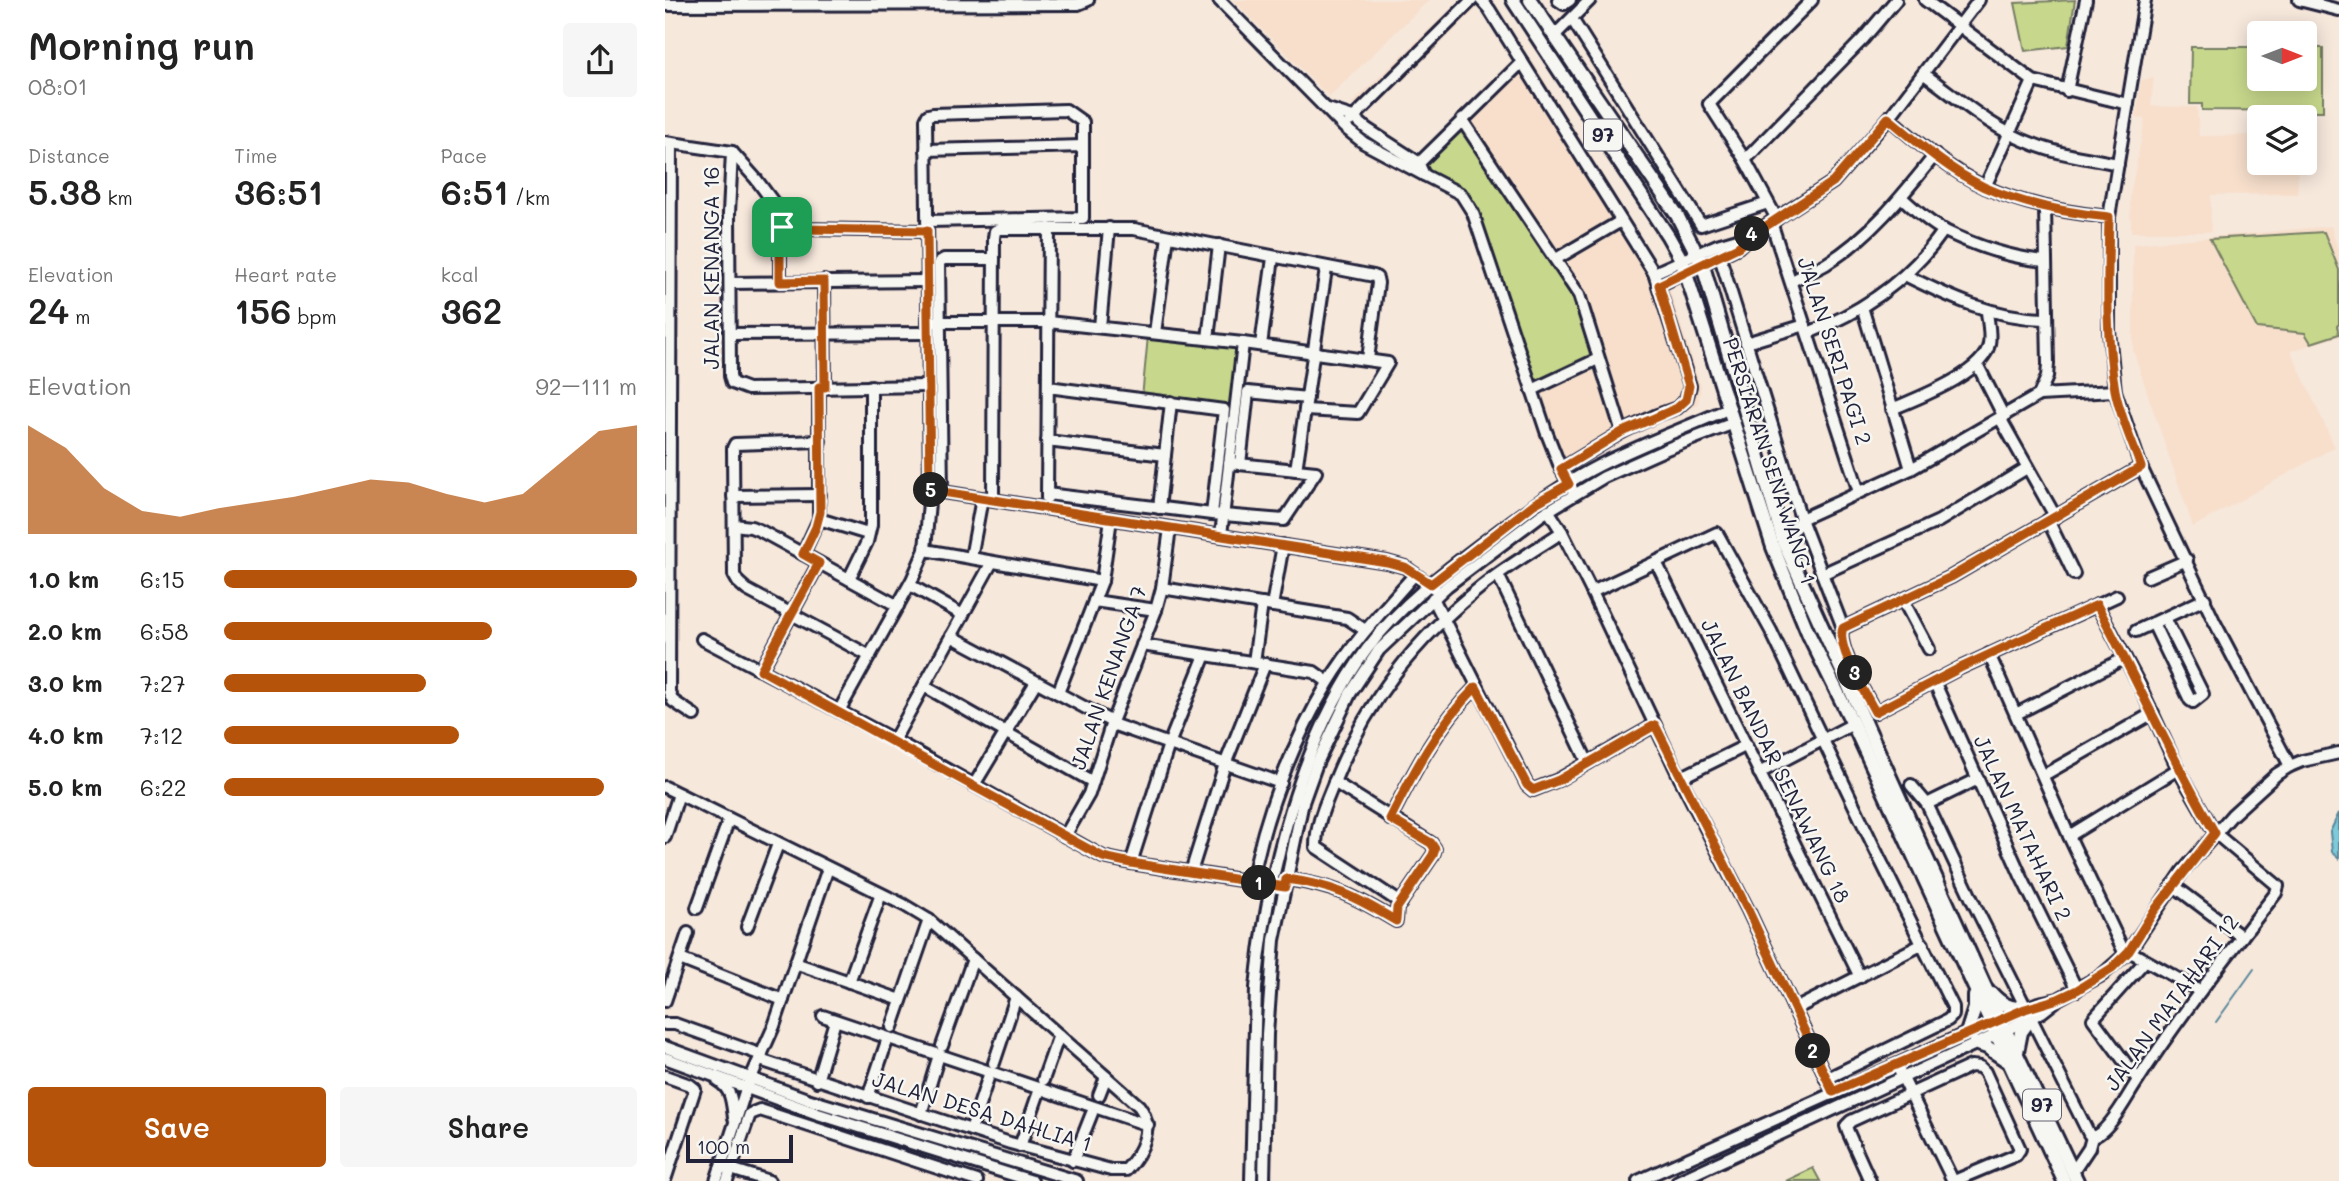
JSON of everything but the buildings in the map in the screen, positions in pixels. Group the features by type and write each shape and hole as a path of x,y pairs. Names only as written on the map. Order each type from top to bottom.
{"main road":[{"name":"PERSIARAN SENAWANG 1","path":"1513,0 1661,224 1685,267 1773,547 1809,635 1981,989"},
{"name":"PERSIARAN SENAWANG 1","path":"1530,0 1556,34 1677,215 1703,266 1784,543 1998,1027 2008,1063 2072,1178"},
{"path":"2008,1063 1971,1038 1975,1007 1981,989 2011,1008 2028,1013 2017,1052"},
{"name":"PERSIARAN SENAWANG 1","path":"1998,1027 2017,1052 2072,1178"}],"street":[{"path":"1219,0 1344,127 1364,143 1415,166"},
{"path":"1344,127 1472,0"},
{"path":"1481,0 1654,273 1689,386 1686,400 1677,408 1622,432 1561,469"},
{"path":"1556,34 1590,0"},
{"name":"JALAN SERI PAGI 2","path":"1812,0 1709,104 1745,160 1768,203 1859,492"},
{"path":"1745,160 1863,39 1896,0"},
{"path":"1925,0 2033,81 2128,104"},
{"path":"1654,273 1703,266 1738,247 1833,182 1924,74 1979,0"},
{"path":"2067,91 2086,0"},
{"path":"2145,0 2109,217 2109,331 2115,391 2141,467 2214,621 2290,766"},
{"path":"2299,0 2320,3 2339,10"},
{"path":"666,3 1083,2"},
{"path":"1572,19 1702,226 1768,203"},
{"path":"1415,166 1522,62"},
{"path":"1924,74 1996,127 2035,145 2118,164"},
{"path":"1985,187 2033,81"},
{"path":"1328,109 1353,117 1424,175 1461,194 1473,213 1532,390 1561,469 1575,494"},
{"path":"694,715 673,701 669,692 668,142 732,152 788,222 802,229 927,226 1083,218 1083,122 1066,110 928,115 926,119 926,150 927,226 928,281 927,386 930,490 925,550 910,585 839,711"},
{"path":"1888,118 1935,155 1985,187 2045,207 2109,217"},
{"path":"1462,120 1497,181 1556,259 1579,295 1622,432"},
{"path":"926,150 1083,146"},
{"name":"JALAN KENANGA 16","path":"732,152 729,212 730,376 733,383 748,389 822,387"},
{"path":"1791,281 1826,263 1857,241 1902,198 1935,155"},
{"path":"1902,198 1944,230 2003,254 2026,260 2045,261"},
{"path":"2039,395 2047,377 2048,365 2045,207"},
{"path":"1556,259 1621,221"},
{"path":"780,282 780,234 782,227 788,222"},
{"path":"1047,508 1049,228"},
{"path":"971,558 987,499 995,231 1049,228 1134,229 1377,278 1368,359"},
{"path":"1100,327 1109,228"},
{"path":"1747,343 1835,323 1862,307 1914,268 1944,230"},
{"path":"1155,333 1168,236"},
{"path":"1659,285 1685,267 1697,254 1735,239 1751,236"},
{"path":"1208,339 1219,245"},
{"path":"1720,257 1801,519 1843,628"},
{"path":"1261,345 1273,258"},
{"path":"942,492 939,262 944,259 994,259"},
{"path":"1296,470 1326,269"},
{"path":"1905,275 1953,299 1987,312 2022,319 2046,319"},
{"path":"803,554 819,519 824,281"},
{"path":"730,283 928,281"},
{"path":"1862,307 1911,468"},
{"path":"1892,409 1941,388 1977,364 1989,346 1987,312"},
{"path":"730,334 928,328 941,322 1048,322 1385,361 1388,366 1358,413 1248,392 1221,535"},
{"path":"1235,464 1243,343"},
{"path":"1532,390 1598,359"},
{"path":"1977,364 2051,518 2074,574"},
{"path":"849,579 869,534 872,508 871,386"},
{"path":"822,387 927,386"},
{"path":"1048,387 1224,410 1212,514"},
{"path":"1784,543 1801,519 1911,468 2039,395 2115,391"},
{"path":"1159,508 1171,402"},
{"path":"1264,1181 1269,993 1281,884 1294,800 1317,739 1345,683 1375,639 1431,584 1534,504 1598,466 1730,408"},
{"path":"1251,1181 1259,961 1303,802 1317,763 1350,694 1379,650 1436,596 1548,510 1604,477 1734,423"},
{"path":"820,441 735,444 734,575 747,590 870,656"},
{"path":"1047,441 1165,455"},
{"path":"1047,494 1284,520 1316,472 1235,464"},
{"path":"2117,596 1989,654 1875,712 1843,646 1840,634 1843,628 1962,571 2141,467"},
{"path":"1822,574 1939,521 2027,468"},
{"path":"930,490 1283,545 1405,567 1431,584 1476,687 1527,785 1533,790 1559,780 1655,725"},
{"path":"733,496 820,495"},
{"path":"1548,510 1593,592 1680,778 1748,910 1833,1092"},
{"path":"819,519 869,534"},
{"path":"1058,693 1101,581 1111,519"},
{"path":"734,525 761,531 898,606"},
{"name":"JALAN KENANGA 7","path":"1065,836 1089,794 1112,723 1156,610 1170,527"},
{"path":"1401,903 1317,847 1322,809 1347,749 1388,680 1413,650 1482,586 1562,532"},
{"path":"1593,592 1717,533 1771,631 1923,944 1953,1007 1953,1015 1948,1020 1826,1079"},
{"path":"1191,872 1260,663 1267,605 1283,545"},
{"path":"925,550 1101,581"},
{"path":"2148,577 2187,560"},
{"path":"894,740 992,562"},
{"name":"JALAN BANDAR SENAWANG 18","path":"1656,562 1860,977"},
{"path":"761,670 819,563"},
{"path":"1252,883 1281,783 1328,682 1365,630 1415,573"},
{"path":"1498,575 1588,763"},
{"path":"910,585 963,615"},
{"path":"1162,587 1347,618 1365,630"},
{"path":"2136,631 2204,599"},
{"path":"1903,600 1929,649"},
{"path":"1094,601 1156,610"},
{"path":"2097,605 2153,713 2178,769 2215,833"},
{"path":"2153,623 2193,702 2203,694 2165,618"},
{"path":"951,636 1112,723 1281,783"},
{"path":"702,639 894,740 1103,857 1252,883 1336,888 1366,902 1396,921 1397,908 1435,849 1431,843 1334,782"},
{"path":"1142,645 1314,672 1328,682"},
{"path":"1989,654 2069,836 2127,952 2200,991"},
{"path":"1131,863 1169,744 1205,655"},
{"path":"2016,714 2125,658"},
{"name":"JALAN MATAHARI 2","path":"1934,681 2021,876 2077,990"},
{"path":"974,785 1037,682"},
{"path":"924,686 1093,782"},
{"path":"1390,819 1440,728 1476,687"},
{"path":"2044,775 2153,713"},
{"path":"1759,773 1853,724"},
{"path":"1680,778 1745,746"},
{"path":"1638,1181 1897,1064 1998,1027 2077,990 2102,975 2127,952 2173,885 2215,833 2277,774 2302,761 2339,753"},
{"path":"2069,836 2178,769"},
{"path":"1927,804 1977,779"},
{"path":"1911,785 1927,804 2028,1013 2092,1137"},
{"path":"665,787 929,920 1139,1106 1146,1115 1148,1125"},
{"path":"665,837 679,794"},
{"path":"697,908 729,819"},
{"name":"JALAN MATAHARI 12","path":"2072,1178 2089,1148 2092,1137 2098,1136 2117,1113 2200,991 2276,892 2278,886 2215,833"},
{"path":"747,927 778,844"},
{"path":"727,1181 726,1168 735,1121 783,1000 828,868"},
{"path":"2173,885 2242,937"},
{"path":"849,982 881,894"},
{"path":"868,1097 929,920"},
{"path":"665,1001 688,933"},
{"path":"1794,1009 1923,944"},
{"path":"680,959 783,1000"},
{"path":"921,1114 973,959"},
{"path":"2138,1080 2093,1019 2145,961"},
{"path":"795,963 901,1000"},
{"path":"971,1130 1016,997"},
{"path":"823,1016 890,1032 1042,1084 1148,1125"},
{"path":"817,1081 835,1021"},
{"name":"JALAN DESA DAHLIA 1","path":"665,1024 675,1024 817,1081 1020,1146 1111,1170 1125,1170 1136,1160 1148,1125"},
{"path":"1020,1146 1059,1035"},
{"path":"1678,1181 1902,1076 1971,1038"},
{"path":"665,1047 771,1096 843,1122 1032,1181"},
{"path":"665,1058 702,1072 807,1099 1077,1181"},
{"path":"1870,1181 1846,1126 1851,1121 1911,1095 1971,1066 1980,1067 1985,1072 2020,1149 2016,1155 1953,1181 1911,1095 1897,1064"},
{"path":"702,1072 725,1085 730,1093 735,1121"},
{"path":"665,1076 695,1089 666,1175"},
{"path":"1099,1095 1106,1077"},
{"path":"735,1121 752,1097 771,1096"},
{"path":"716,1181 726,1168 750,1114 760,1110 977,1181"},
{"path":"1073,1161 1092,1113"},
{"path":"726,1168 769,1181"}],"shaded area":[{"path":"1233,0 1429,0 1329,97"},
{"path":"1460,0 1468,0 1476,9 1365,117 1352,103"},
{"path":"1533,62 1667,281 1701,387 1698,405 1659,419 1624,436 1559,474 1539,440 1528,395 1467,215 1456,198 1412,174"},
{"path":"2154,78 2151,106 2197,107 2199,136 2247,135 2247,175 2297,175 2298,194 2211,195 2211,232 2131,232 2130,196 2145,119 2136,118 2141,80"},
{"path":"2331,226 2339,254 2339,336 2291,351 2335,447 2193,527 2133,351 2133,244"}],"green space":[{"path":"2075,0 2068,46 2025,51 2015,3"},
{"path":"2191,47 2247,47 2247,91 2317,91 2317,48 2323,48 2323,111 2317,111 2317,105 2247,105 2247,110 2202,110 2202,104 2190,104"},
{"path":"1462,129 1575,297 1592,356 1535,384 1465,194 1422,165"},
{"path":"2324,232 2339,270 2339,334 2311,343 2305,333 2257,328 2210,239"},
{"path":"1148,336 1241,345 1234,412 1142,398"},
{"path":"1813,1168 1820,1181 1786,1181"}],"water":[{"path":"2339,813 2339,858 2332,852 2330,832"}],"waterway":[{"path":"2216,1022 2254,969"}],"route":[{"path":"1888,118 1951,166 1985,187 2045,207 2109,217 2111,356 2116,394 2141,467 1951,577 1843,628 1840,634 1843,646 1857,677 1875,712 1960,668 2097,605 2140,686 2178,769 2215,833 2154,911 2129,951 2102,975 2058,999 2038,1003 1833,1092 1748,910 1655,725 1559,780 1533,790 1527,785 1476,687 1440,728 1390,819 1431,843 1435,849 1397,908 1396,921 1366,902 1336,888 1315,883 1286,879 1285,887 1103,857 894,740 761,670 819,563 803,554 820,512 819,387 825,387 824,281 780,282 782,227 788,222 802,229 927,231 930,490 1387,562 1405,567 1431,584 1534,504 1569,484 1561,469 1622,432 1677,408 1686,400 1689,386 1659,285 1738,247 1833,182 1888,118"}]}
